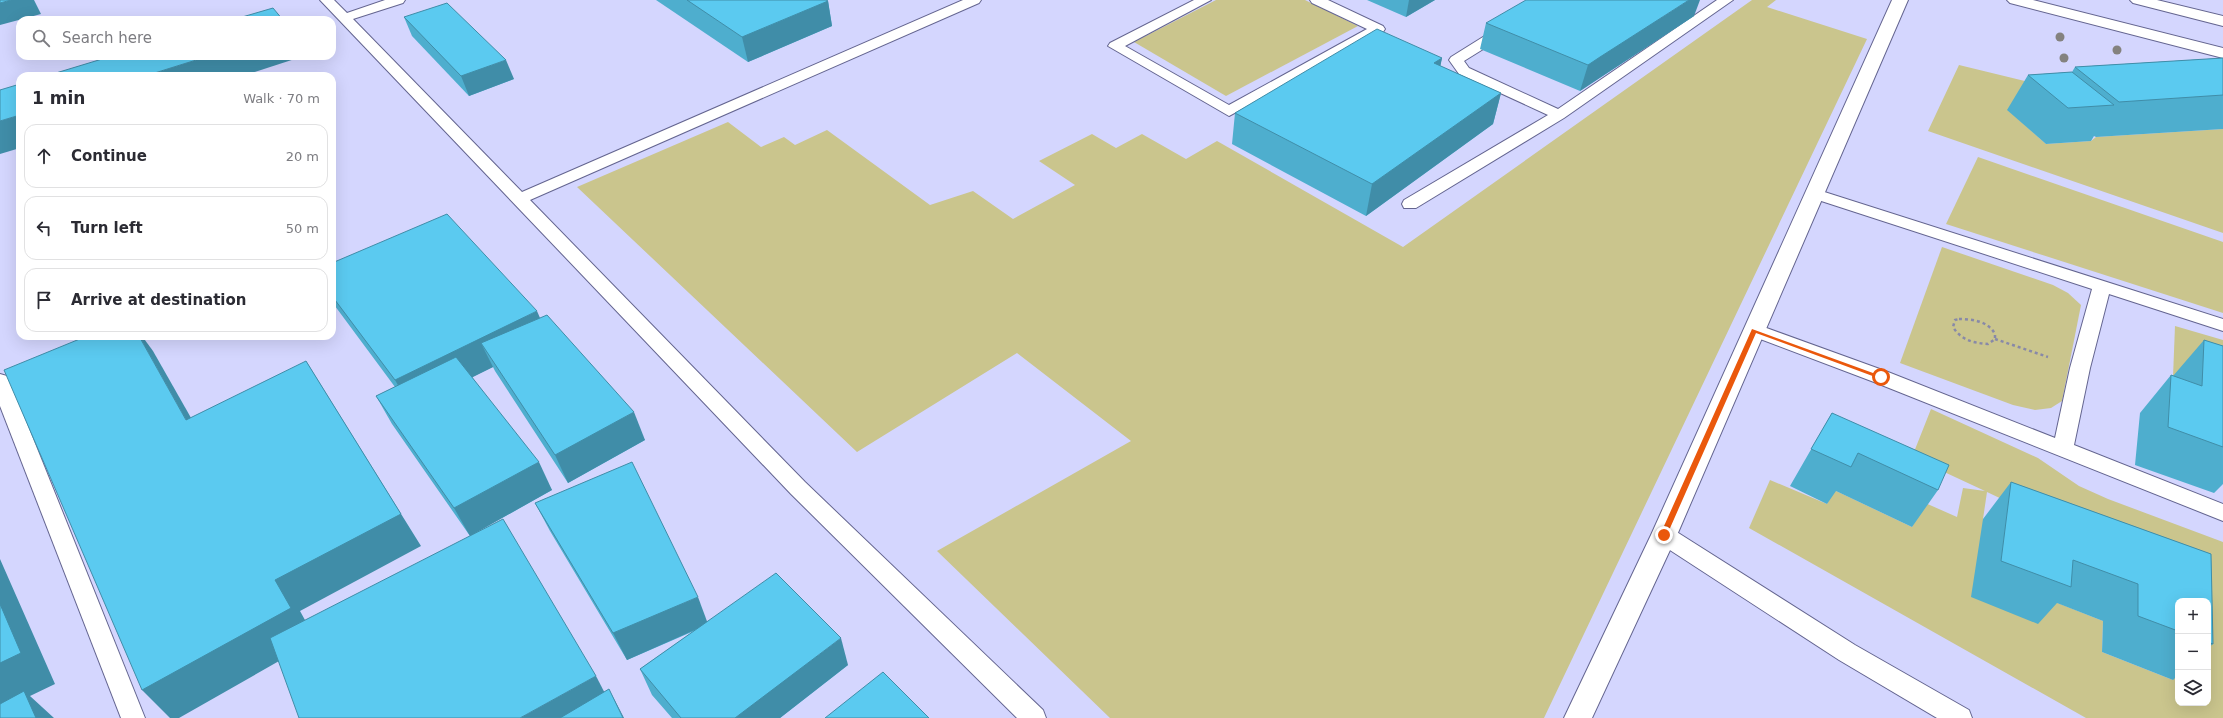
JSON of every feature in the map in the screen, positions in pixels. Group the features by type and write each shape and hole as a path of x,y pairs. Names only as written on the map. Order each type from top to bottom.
{"street":[{"path":"1578,718 1664,535 1900,0"},
{"path":"2015,0 2223,53"},
{"path":"2138,0 2223,21"}],"lane":[{"path":"327,0 798,488 1034,718"},
{"path":"344,18 398,0"},
{"path":"519,199 974,0"},
{"path":"1204,0 1115,46 1229,111 1378,29 1317,0"},
{"path":"1410,204 1559,115 1722,1"},
{"path":"1517,21 1456,60 1464,71 1559,115"},
{"path":"1815,194 2223,325"},
{"path":"2063,448 2080,368 2102,286"},
{"path":"1754,330 1881,377 2063,448 2223,513"},
{"path":"0,381 133,718"},
{"path":"1664,535 1843,651 1903,687 1960,718"}],"path":[{"path":"1959,318 1978,320 1993,331 1995,339 1988,344 1966,340 1956,332 1953,323 1959,318"},
{"path":"1995,339 2080,368"}],"shaded area":[{"path":"1216,0 1305,0 1358,26 1226,96 1134,42"},
{"path":"1752,0 1776,0 1767,7 1867,39 1544,718 1110,718 937,551 1131,441 1017,353 857,452 577,187 728,122 761,147 784,137 795,145 827,130 930,205 973,191 1013,219 1075,185 1039,161 1092,134 1116,148 1142,134 1186,159 1217,141 1403,247"},
{"path":"1959,65 2037,84 2008,110 2046,144 2091,141 2096,137 2223,129 2223,233 1928,131"},
{"path":"1978,157 2223,242 2223,313 1946,224"},
{"path":"1942,247 2053,285 2068,293 2081,305 2062,401 2051,408 2035,410 2013,405 1900,363"},
{"path":"2175,326 2223,340 2223,394 2173,377"},
{"path":"1931,409 2038,458 2079,486 2108,499 2223,542 2223,718 2086,718 1749,528 1770,480 1827,504 1834,490 1912,527 1923,502 1957,517 1963,488 1985,491 1912,457","holes":["1987,492 2170,579 2173,680 2102,652 2103,621 2040,596 1983,519"]}],"building":[{"path":"0,0 11,0 0,3"},
{"path":"687,0 826,0 828,1 742,37"},
{"path":"1526,0 1689,0 1588,65 1486,23"},
{"path":"447,3 506,60 461,76 404,17"},
{"path":"273,8 280,16 246,16"},
{"path":"1377,29 1442,58 1434,63 1501,93 1372,184 1235,113"},
{"path":"2223,58 2223,95 2119,102 2075,67"},
{"path":"99,60 196,60 158,72 59,72"},
{"path":"2072,72 2114,105 2068,108 2028,75"},
{"path":"16,85 16,116 0,121 0,90"},
{"path":"447,214 537,311 395,380 336,301 336,261"},
{"path":"547,315 634,412 555,455 481,343"},
{"path":"77,340 141,340 186,420 306,361 401,514 275,580 291,608 142,690 4,370"},
{"path":"2204,340 2223,346 2223,447 2168,427 2171,375 2202,386"},
{"path":"456,357 539,462 454,508 376,396"},
{"path":"1832,413 1949,465 1938,490 1858,453 1851,467 1811,449"},
{"path":"632,462 698,597 613,633 535,503"},
{"path":"2011,482 2211,554 2213,644 2211,643 2211,598 2175,598 2175,630 2138,616 2138,584 2073,560 2071,587 2001,561"},
{"path":"503,519 596,676 520,718 299,718 270,638"},
{"path":"776,573 841,638 735,718 681,718 640,669"},
{"path":"0,604 21,653 0,663"},
{"path":"883,672 929,718 825,718"},
{"path":"609,689 623,718 560,718"},
{"path":"24,691 36,718 0,718 0,704"}],"route":[{"path":"1664,535 1754,330 1881,377"}]}
